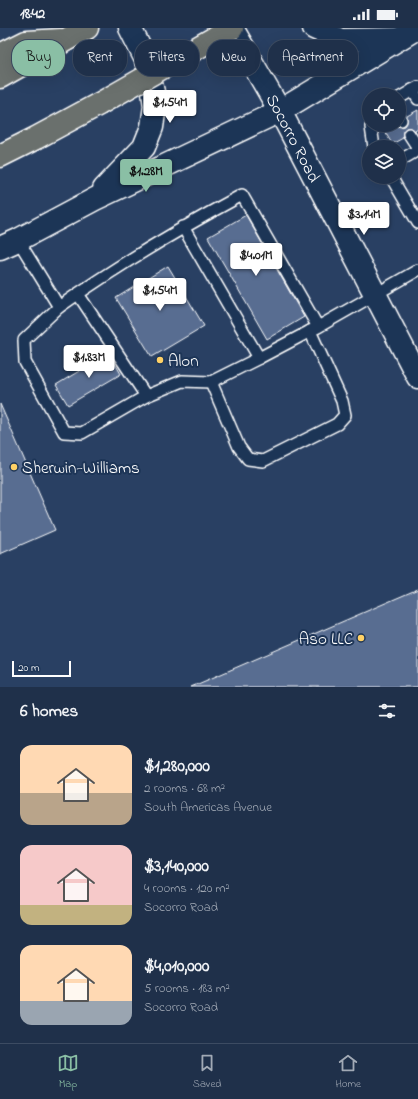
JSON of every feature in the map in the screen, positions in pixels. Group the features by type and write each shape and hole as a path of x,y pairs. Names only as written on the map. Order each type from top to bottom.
{"highway":[{"path":"0,77 87,28"},
{"path":"0,156 100,104 232,28"},
{"path":"0,56 26,42 68,40"}],"main road":[{"path":"95,199 144,147 152,127 155,106 146,60 130,28"},
{"name":"Socorro Road","path":"232,28 280,111 375,294 412,349 418,377"},
{"path":"314,28 341,40 409,33"},
{"path":"9,244 95,199 280,111 409,33"}],"lane":[{"path":"406,96 416,92"},
{"path":"406,157 418,149 409,134"},
{"path":"395,184 418,223"},
{"path":"211,382 240,448 248,459 263,461 337,424 345,415 342,401 314,329 242,195 183,227 78,294 59,307 24,340 25,362 64,432 82,433 146,396 182,381 211,382 314,329 418,270"},
{"path":"183,227 259,358"},
{"path":"9,244 59,307"},
{"path":"78,294 146,396"}],"building":[{"path":"418,110 418,129 415,131 412,128 406,128 407,116"},
{"path":"385,132 403,132 403,138 399,140 390,140"},
{"path":"246,215 304,317 267,339 208,237"},
{"path":"168,266 204,326 152,357 116,298"},
{"path":"109,353 121,374 68,405 56,385"},
{"name":"Sherwin-Williams","path":"0,404 55,530 0,554"},
{"name":"Aso LLC","path":"418,589 418,687 191,687"}],"place":[{"name":"Alon","path":"160,360"},
{"name":"Sherwin-Williams","path":"14,467"},
{"name":"Aso LLC","path":"361,638"}]}
